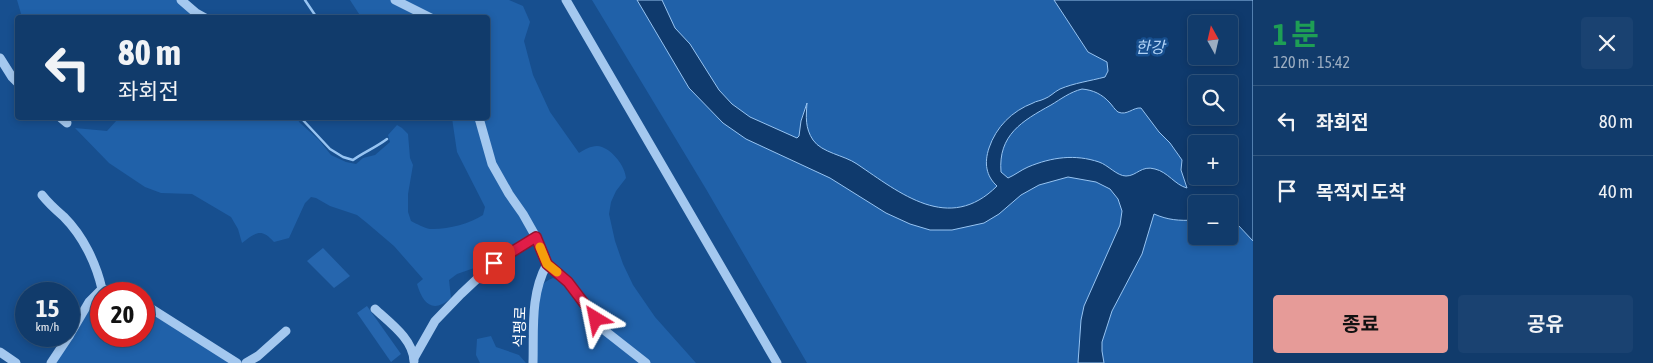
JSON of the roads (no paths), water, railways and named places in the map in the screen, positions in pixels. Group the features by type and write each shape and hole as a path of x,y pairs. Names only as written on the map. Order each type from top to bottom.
{"street":[{"path":"181,0 200,15"},
{"path":"395,0 425,15"},
{"path":"566,0 777,363"},
{"path":"0,58 15,80"},
{"path":"480,120 492,164 536,237 547,264 568,282 604,330 646,363"},
{"path":"42,195 64,217 86,246 100,282"},
{"path":"414,360 435,321 460,294 494,263 536,237"},
{"name":"석평로","path":"533,363 533,322 536,289 547,264"},
{"path":"80,317 90,301"},
{"path":"375,309 405,337 414,360"},
{"path":"155,311 236,363"},
{"path":"246,363 258,356 286,330"},
{"path":"51,363 62,347"},
{"path":"0,352 16,363"}],"water":[{"name":"한강","path":"637,0 662,0 675,28 690,44 719,90 732,104 750,117 797,138 807,103 807,127 813,140 822,148 852,161 908,196 925,204 943,208 961,207 979,200 997,186 988,174 987,159 989,148 1000,127 1018,110 1046,98 1060,89 1105,77 1108,71 1107,62 1088,52 1054,0 1253,0 1253,241 1238,225 1238,195 1188,195 1188,220 1174,220 1154,214 1142,254 1112,311 1102,342 1104,363 1078,363 1081,320 1084,306 1120,225 1122,211 1118,199 1110,189 1096,182 1068,177 1039,185 1021,195 999,214 984,223 952,230 930,230 910,224 886,213 830,178 746,139 723,123 689,88","holes":["1082,89 1104,97 1121,113 1141,108 1182,160 1181,170 1187,188 1155,169 1146,168 1130,176 1123,176 1099,162 1072,157 1046,161 1028,167 1008,178 1001,172 1003,148 1014,131 1031,117 1066,96"]}],"waterway":[{"path":"305,0 315,15"},
{"path":"303,120 330,149 343,157 353,160 387,139"}]}
